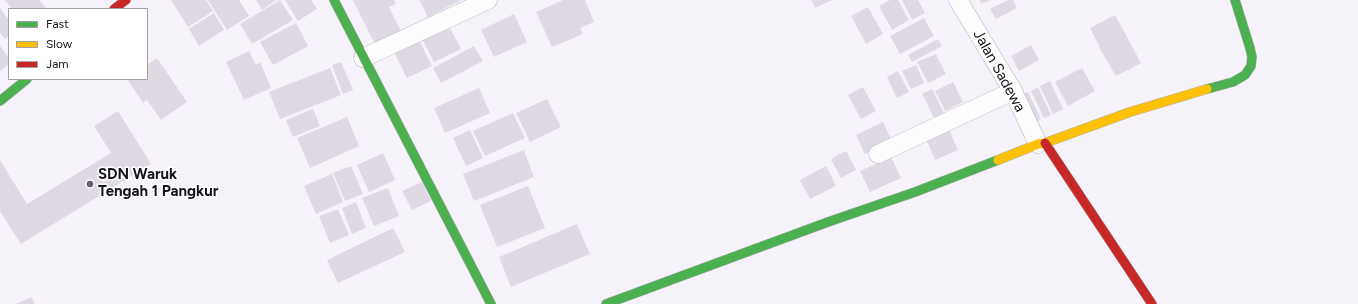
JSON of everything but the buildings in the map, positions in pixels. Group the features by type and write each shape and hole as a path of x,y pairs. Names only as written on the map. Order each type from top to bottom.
{"street":[{"path":"115,8 126,0"},
{"path":"334,0 491,304"},
{"path":"363,58 488,0"},
{"name":"Jalan Sadewa","path":"958,0 1013,91 1041,144"},
{"path":"606,304 1130,112 1233,82 1246,75 1251,66 1252,57 1235,0"},
{"path":"0,101 26,80"},
{"path":"878,154 1013,91"},
{"path":"1041,144 1152,304"}],"traffic: fast":[{"path":"334,0 491,304"},
{"path":"1207,89 1233,82 1245,75 1251,66 1252,57 1250,48 1235,0"},
{"path":"0,101 26,80"},
{"path":"606,304 828,222 915,192 998,160"}],"traffic: slow":[{"path":"998,160 1038,144 1045,143 1130,112 1207,89"}],"traffic: jam":[{"path":"115,8 126,0"},
{"path":"1045,143 1152,304"}],"place":[{"name":"SDN Waruk Tengah 1 Pangkur","path":"90,184"}]}
